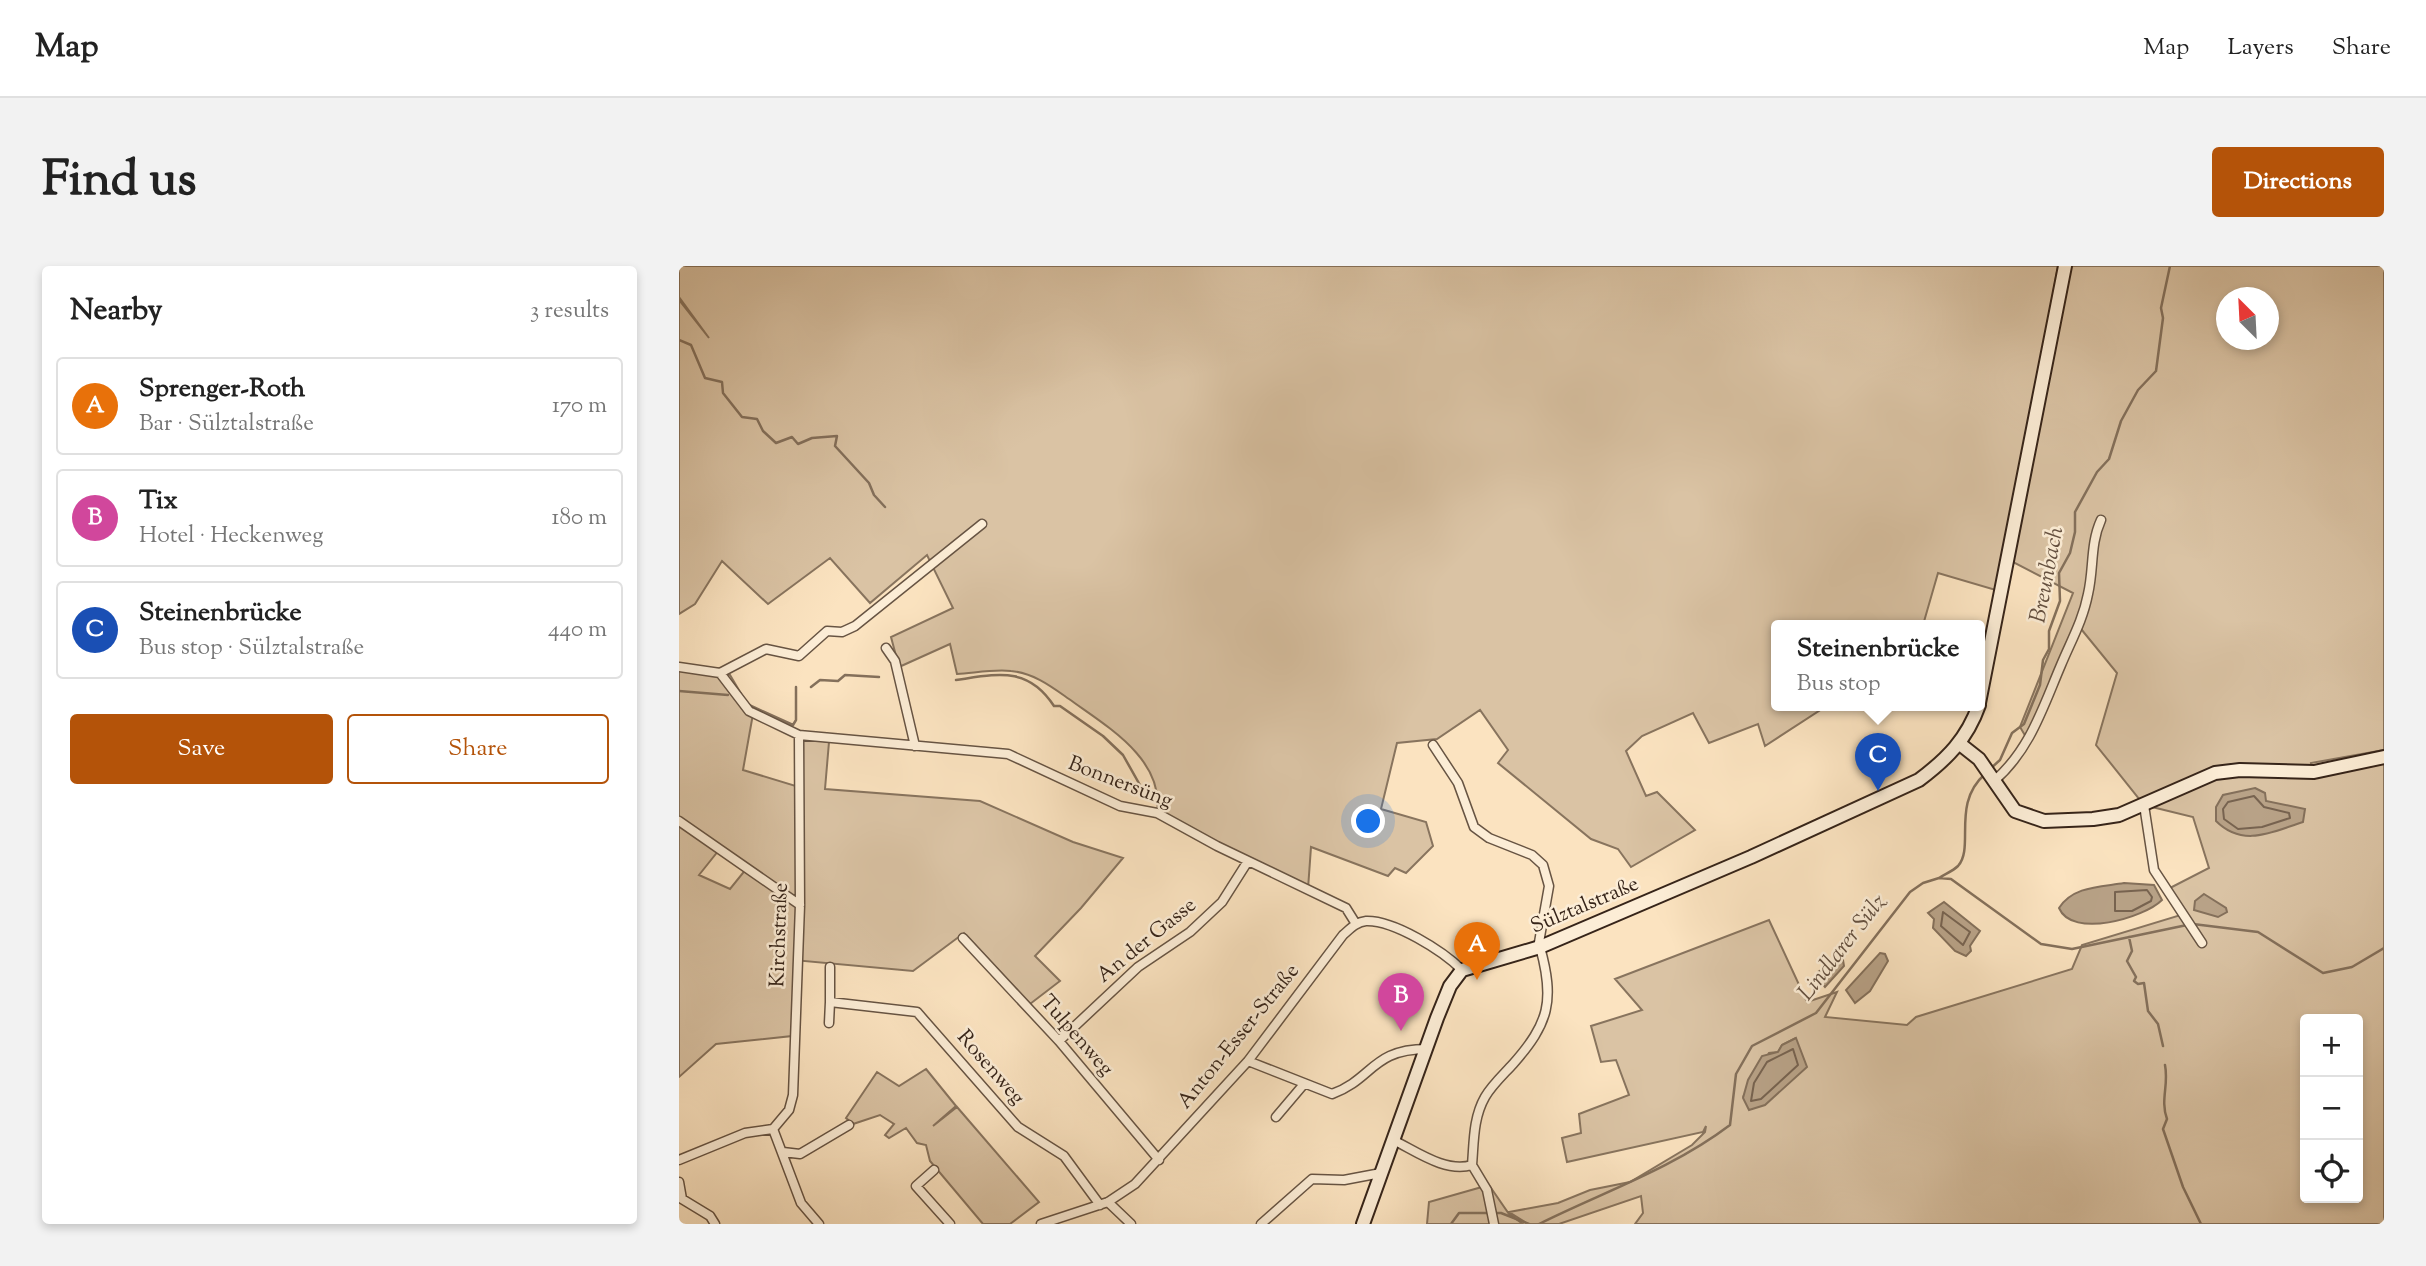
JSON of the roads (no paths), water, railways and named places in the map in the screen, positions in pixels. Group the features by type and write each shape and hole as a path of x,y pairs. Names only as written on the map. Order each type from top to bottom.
{"main road":[{"name":"Sülztalstraße","path":"1985,673 2065,266"},
{"name":"Sülztalstraße","path":"1462,970 1539,947 1919,780 1941,764 1960,744 1976,711"},
{"path":"1960,744 1990,774 2015,811 2044,821 2092,820 2119,815 2215,773 2240,770 2313,772 2384,757"},
{"path":"1363,1224 1450,986 1462,970"}],"street":[{"path":"1990,774 2008,769 2034,733 2083,620 2092,579 2095,534 2101,520"},
{"path":"679,667 720,673 766,649 799,656 827,631 842,632 855,626 982,524"},
{"path":"886,648 895,661 915,746"},
{"name":"Bonnersüng","path":"720,673 749,711 799,735 1008,754 1121,806 1157,813 1264,870 1346,908 1356,923"},
{"name":"Kirchstraße","path":"773,1129 789,1111 793,1095 800,905 799,735"},
{"path":"1433,745 1458,783 1474,827 1489,838 1532,855 1543,864 1549,886 1539,947 1549,981 1546,1015 1538,1034 1485,1097 1474,1128 1472,1166 1491,1203 1493,1221"},
{"path":"2144,805 2154,870 2202,943"},
{"path":"679,821 800,905"},
{"name":"An der Gasse","path":"1059,1041 1137,967 1190,932 1214,909 1248,861"},
{"path":"1356,923 1373,922 1431,943 1462,970"},
{"name":"Anton-Esser-Straße","path":"1041,1224 1104,1204 1135,1184 1248,1061 1343,934 1356,923"},
{"name":"Tulpenweg","path":"963,938 1059,1041 1159,1160"},
{"path":"829,1023 830,967"},
{"name":"Rosenweg","path":"830,1002 917,1013 1018,1127 1064,1156 1104,1204 1131,1224"},
{"path":"1248,1061 1332,1094 1346,1089 1385,1056 1427,1049"},
{"path":"1276,1117 1304,1084"},
{"path":"783,1152 800,1154 849,1125"},
{"path":"679,1160 745,1133 773,1129 801,1203 819,1224"},
{"path":"1393,1140 1443,1164 1463,1168 1472,1166"},
{"path":"934,1170 916,1186 950,1224"},
{"path":"1261,1224 1312,1179 1344,1180 1381,1173"},
{"path":"679,1182 682,1199 710,1216 715,1224"}],"water":[{"path":"2255,788 2265,793 2266,801 2305,809 2303,822 2269,833 2247,836 2226,829 2216,821 2216,807 2223,795"},
{"path":"2124,883 2154,885 2162,900 2153,907 2125,919 2093,924 2066,917 2059,908 2080,891"},
{"path":"2204,894 2226,908 2227,912 2218,917 2194,910 2195,901"},
{"path":"1944,902 1980,931 1966,956 1955,951 1933,928 1934,919 1928,913"},
{"path":"1880,953 1885,954 1888,961 1870,991 1855,1003 1846,990"},
{"path":"1838,960 1843,960 1844,966 1825,987 1816,977 1818,972"},
{"path":"1796,1038 1807,1067 1765,1105 1749,1110 1743,1098 1748,1080 1762,1056 1778,1052 1782,1045"}],"waterway":[{"name":"Breunbach","path":"1990,769 2000,760 2012,733 2024,724 2040,685 2043,660 2049,649 2049,631 2060,601 2059,573 2070,553 2075,532 2075,512 2097,472 2109,459 2121,421 2138,390 2156,371 2163,318 2161,308 2170,266"},
{"path":"679,340 691,345 705,378 722,382 723,393 742,417 757,419 763,431 776,443 792,437 798,444 812,438 837,436 835,446 869,483 874,495 885,507"},
{"path":"811,687 820,680 838,681 845,675 879,677"},
{"path":"956,680 999,675 1023,679 1034,684 1054,706 1060,706 1103,736 1123,755 1145,794"},
{"path":"749,705 793,725 796,720 796,687"},
{"path":"679,691 728,695"},
{"name":"Breunbach","path":"1939,878 1956,868 1963,858 1969,798 1985,774"},
{"name":"Lindlarer Sülz","path":"1539,1224 1685,1155 1730,1125 1736,1074 1752,1046 1816,1013 1910,892 1923,883 1939,878 1951,879 2041,944 2072,949 2187,925"},
{"name":"Lindlarer Sülz","path":"2193,924 2258,932 2323,973 2352,967 2384,948"},
{"path":"2129,937 2132,951 2127,961 2136,977 2134,981 2138,984 2144,983 2148,1011 2158,1024 2163,1046"},
{"path":"2165,1065 2164,1105 2167,1119 2163,1129 2183,1187 2201,1224"},
{"name":"Lindlarer Sülz","path":"1451,1224 1459,1213 1501,1213 1529,1224"}],"place":[{"name":"Steinenbrücke","path":"1878,791"},
{"name":"Sprenger-Roth","path":"1477,980"},
{"name":"Tix","path":"1401,1031"}]}
